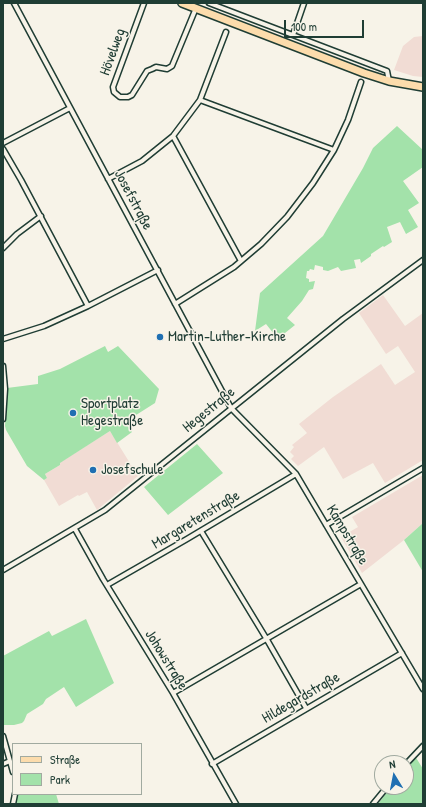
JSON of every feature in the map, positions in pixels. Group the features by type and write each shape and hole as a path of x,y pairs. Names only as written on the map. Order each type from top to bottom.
{"main road":[{"path":"182,3 364,73 389,81 423,87"}],"street":[{"name":"Josefstraße","path":"14,3 231,408"},
{"name":"Hövelweg","path":"144,3 113,87 114,92 120,97 128,97 132,95 147,71 156,67 167,69 172,66 196,8"},
{"path":"209,3 215,4 387,71 389,81"},
{"path":"293,35 304,3"},
{"path":"108,179 142,161 173,136 200,100 226,32"},
{"path":"175,304 226,273 261,244 290,214 313,183 334,150 348,120 361,82"},
{"path":"200,100 334,150"},
{"path":"3,143 70,108"},
{"path":"173,136 240,261"},
{"path":"3,149 41,216 88,306"},
{"path":"3,248 17,234 41,216"},
{"name":"Hegestraße","path":"3,570 105,510 343,319 423,260"},
{"path":"3,339 44,326 88,306 158,270"},
{"path":"3,366 5,389 3,420"},
{"name":"Kampstraße","path":"231,408 296,474 423,689"},
{"path":"326,525 423,468"},
{"name":"Margaretenstraße","path":"107,585 296,474"},
{"name":"Johowstraße","path":"75,529 107,585 173,693 236,804"},
{"path":"201,531 266,638 306,708"},
{"path":"173,693 361,584"},
{"name":"Hildegardstraße","path":"212,764 402,653"},
{"path":"3,736 12,768"},
{"path":"414,756 423,746"},
{"path":"3,764 10,761"},
{"path":"374,804 381,795"}],"shaded area":[{"path":"423,36 423,77 413,76 394,70 403,46 414,37"},
{"path":"383,295 405,326 423,313 423,460 385,483 373,463 343,479 324,447 298,466 291,459 294,456 290,452 294,447 292,445 307,433 299,424 333,397 381,364 395,385 415,372 398,346 386,354 359,313"},
{"name":"Josefschule","path":"110,431 138,476 97,510 87,492 79,496 78,495 59,506 44,480 47,478 45,474 60,465 59,463"},
{"path":"423,475 423,523 362,573 341,537 358,527 352,517"}],"green space":[{"path":"397,126 423,150 423,167 403,181 419,203 408,210 418,227 406,234 400,222 387,227 392,242 371,254 371,256 361,263 360,259 354,260 356,268 341,271 338,267 328,271 323,270 323,267 315,265 314,270 310,269 307,271 306,278 309,279 309,282 315,281 313,289 309,290 302,301 287,318 295,325 280,337 276,332 274,334 266,324 255,331 260,293 323,236 373,148"},
{"name":"Sportplatz Hegestraße","path":"105,346 108,352 118,346 159,389 155,403 125,422 132,432 117,443 110,431 45,474 47,478 44,480 27,466 6,430 7,388 38,384 38,376 60,369"},
{"path":"197,444 223,473 168,515 144,487"},
{"path":"423,523 423,572 404,540"},
{"path":"86,619 114,683 76,707 64,687 46,699 43,704 27,714 22,723 3,725 3,656 49,631 52,636"},
{"path":"415,756 423,769 423,804 378,804 385,795 414,795"},
{"path":"17,795 56,795 59,804 16,804"}],"place":[{"name":"Martin-Luther-Kirche","path":"160,337"},
{"name":"Sportplatz Hegestraße","path":"73,413"},
{"name":"Josefschule","path":"93,470"}]}
